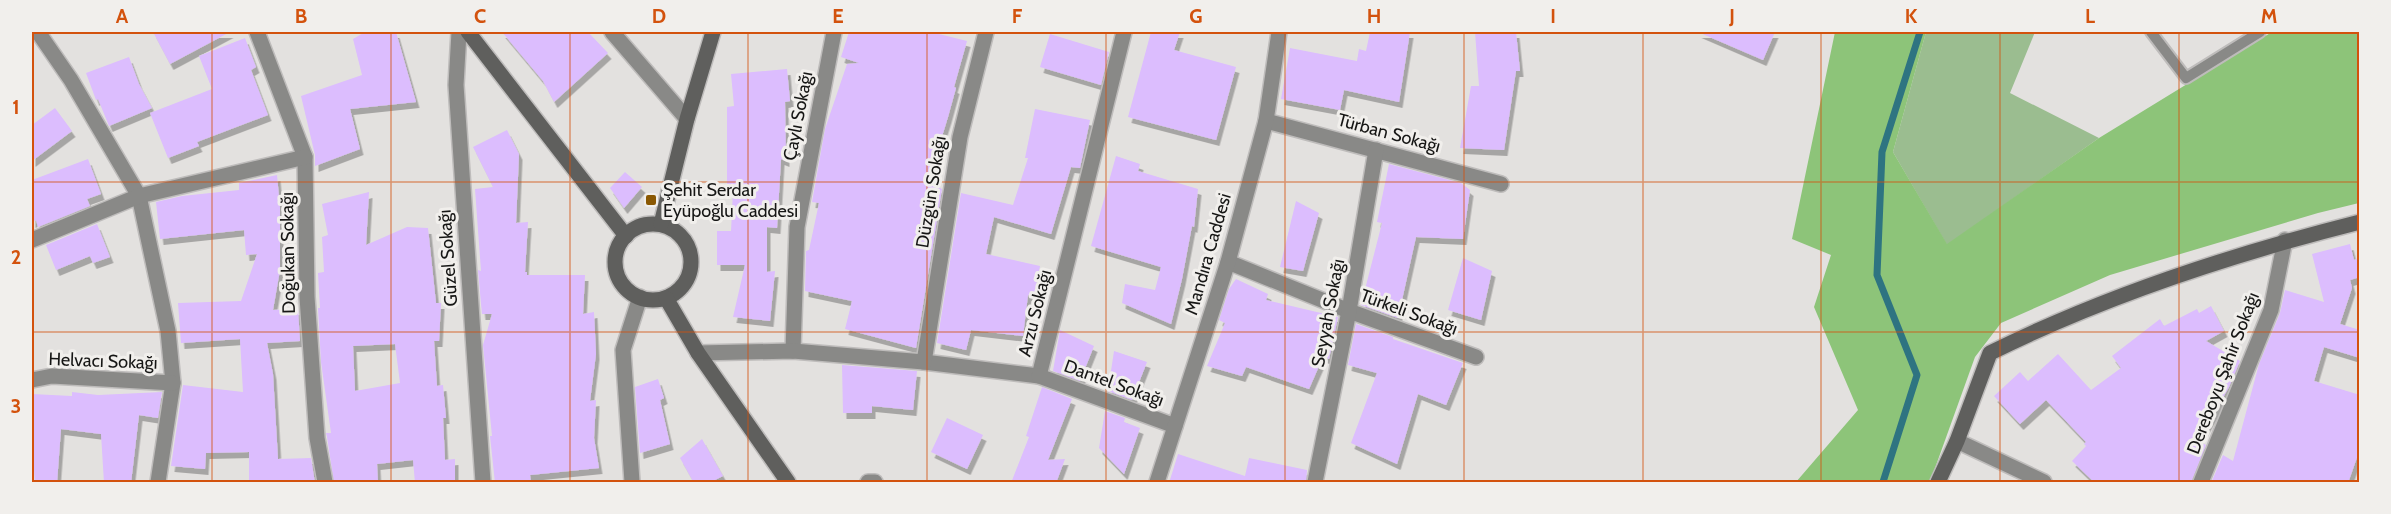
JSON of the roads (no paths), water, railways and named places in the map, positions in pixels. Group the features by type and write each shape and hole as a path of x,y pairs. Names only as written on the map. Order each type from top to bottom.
{"street":[{"path":"38,32 71,80 139,196 168,331 173,383 158,483"},
{"name":"Doğukan Sokağı","path":"257,32 306,158 308,297 317,438 325,483"},
{"name":"Güzel Sokağı","path":"459,32 456,85 483,483"},
{"path":"468,32 626,236"},
{"path":"612,32 687,119"},
{"path":"661,224 687,119 713,32"},
{"name":"Çaylı Sokağı","path":"793,351 797,227 834,32"},
{"name":"Arzu Sokağı","path":"698,353 793,351 924,362 1039,376 1125,32"},
{"name":"Mandıra Caddesi","path":"1157,483 1228,262 1266,121 1279,32"},
{"name":"Düzgün Sokağı","path":"924,362 960,137 982,33"},
{"name":"Türban Sokağı","path":"1266,121 1501,184"},
{"name":"Seyyah Sokağı","path":"1315,483 1349,311 1376,150"},
{"path":"32,240 139,196 306,158"},
{"path":"1938,483 1957,441 1990,353 2123,294 2285,240 2360,222"},
{"path":"661,224 672,228 689,246 692,259 690,273 685,285 675,294 650,300 626,289 615,267 615,255 619,244 637,227 661,224"},
{"name":"Dereboyu Şahir Sokağı","path":"2201,483 2271,310 2285,240"},
{"name":"Türkeli Sokağı","path":"1228,262 1349,311 1476,357"},
{"path":"632,483 622,350 640,297"},
{"path":"666,298 698,353 788,483"},
{"name":"Helvacı Sokağı","path":"32,380 52,376 173,383"},
{"name":"Dantel Sokağı","path":"1039,376 1175,426"},
{"path":"1957,441 2028,479 2044,483"},
{"path":"868,483 875,483"}],"lane":[{"path":"2151,32 2186,78 2260,32"}],"waterway":[{"path":"1883,482 1917,375 1877,275 1882,152 1920,32"}],"place":[{"name":"Şehit Serdar Eyüpoğlu Caddesi","path":"651,200"}]}
